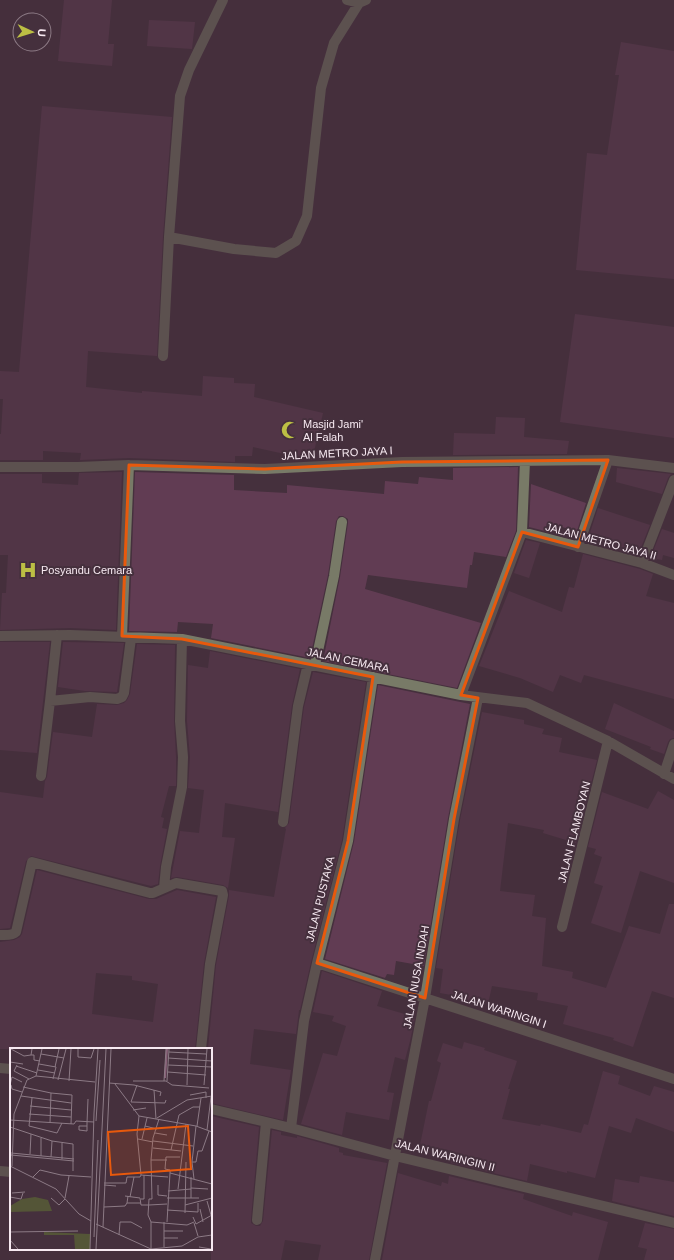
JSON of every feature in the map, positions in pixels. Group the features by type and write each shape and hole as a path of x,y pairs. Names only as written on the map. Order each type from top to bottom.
{"street":[{"path":"162,356 169,237 180,96 188,70 223,0"},
{"path":"169,237 234,249 276,253 296,240 307,216 321,88 334,43 362,1 347,0"},
{"path":"578,547 608,460"},
{"name":"JALAN METRO JAYA I","path":"0,467 78,467 129,465 264,469 402,462 608,460 674,468"},
{"path":"461,696 522,532 525,461"},
{"path":"50,701 90,697 117,699 122,697 124,693 129,465"},
{"path":"642,563 674,480"},
{"path":"283,822 298,706 311,664 334,576 342,522"},
{"name":"JALAN METRO JAYA II","path":"522,532 642,563 674,575"},
{"path":"41,776 57,635"},
{"name":"JALAN CEMARA","path":"0,636 57,635 182,639 311,664 461,696 527,703 608,741 674,779"},
{"path":"164,888 166,867 182,787 183,757 180,721 182,639"},
{"name":"JALAN PUSTAKA","path":"291,1128 304,1021 348,841 373,677"},
{"name":"JALAN NUSA INDAH","path":"374,1260 426,998 454,819 478,698"},
{"name":"JALAN FLAMBOYAN","path":"562,927 608,741"},
{"path":"664,774 674,744"},
{"path":"0,935 10,935 16,932 32,862 150,893 170,884 176,883 222,891 224,893 210,964 201,1048"},
{"name":"JALAN WARINGIN I","path":"317,963 674,1079"},
{"path":"0,1068 10,1069"},
{"name":"JALAN WARINGIN II","path":"212,1109 291,1128 395,1156 674,1223"},
{"path":"257,1220 266,1122"},
{"path":"0,1171 10,1172"}],"highlighted area":[{"path":"608,460 578,547 522,532 461,695 478,698 454,819 425,998 317,963 348,841 373,677 182,639 122,636 129,465 265,469 402,462"}],"building":[{"path":"64,0 112,0 108,44 114,44 112,66 58,61"},
{"path":"149,20 195,22 192,49 147,46"},
{"path":"621,42 674,51 674,279 576,270 587,153 607,155 619,75 615,75"},
{"path":"42,106 172,117 163,236 157,356 88,351 86,387 142,393 142,391 202,396 203,376 234,378 234,383 255,384 254,397 323,413 312,460 253,447 252,456 235,456 235,462 129,458 80,460 81,453 43,451 43,460 0,460 0,434 3,399 0,399 0,371 19,372"},
{"path":"575,314 674,327 674,438 560,422"},
{"path":"496,417 525,418 524,437 569,441 567,454 453,455 454,433 495,434"},
{"path":"518,467 516,531 506,557 474,552 472,565 470,565 467,588 368,575 365,589 481,623 457,688 323,661 340,577 348,523 348,519 343,516 339,516 336,521 328,575 310,658 211,638 213,624 178,622 177,632 129,631 135,472 234,475 234,490 287,493 287,485 384,494 385,481 418,484 419,477 453,480 453,468"},
{"path":"617,468 671,474 662,494 616,482"},
{"path":"122,472 116,630 70,628 0,630 2,593 6,593 8,555 0,555 0,474 42,474 42,483 78,485 79,473"},
{"path":"531,484 586,503 577,531 547,523 545,531 529,527"},
{"path":"598,508 650,525 638,555 587,542"},
{"path":"662,529 674,533 674,558 663,555 662,560 657,559 656,561 650,559"},
{"path":"526,540 540,543 529,578 514,573"},
{"path":"583,554 640,569 653,574 646,596 674,603 674,699 584,675 581,683 560,675 553,692 520,678 479,666 509,591 562,612 569,587 574,588"},
{"path":"0,642 50,642 37,753 0,750"},
{"path":"63,642 124,643 117,692 85,691 58,687"},
{"path":"137,644 175,645 174,721 176,786 169,786 161,817 164,818 162,828 167,829 158,884 151,886 31,856 26,861 10,928 0,929 0,792 43,798 53,732 92,737 97,704 117,705 124,703 130,694"},
{"path":"210,651 300,669 292,705 278,812 225,803 222,837 235,838 228,888 223,885 177,877 171,878 180,831 199,833 204,790 188,788 190,757 187,721 188,665 208,668"},
{"path":"313,672 366,682 342,840 299,1010 296,1034 254,1029 250,1064 291,1070 283,1120 212,1103 213,1049 208,1048 216,965 229,890 274,897 285,828 289,823 304,707"},
{"path":"378,685 470,704 448,818 424,966 396,961 394,975 387,974 385,978 325,959 354,842"},
{"path":"614,703 674,731 674,738 670,739 668,742 664,754 650,749 651,747 605,729"},
{"path":"482,712 524,720 524,724 544,729 542,734 562,738 559,752 597,760 576,843 543,833 544,830 508,823 500,891 535,895 532,916 546,918 542,966 573,972 572,978 606,988 629,926 660,934 669,904 674,904 674,998 652,991 633,1047 613,1040 614,1038 563,1024 568,1006 537,1000 538,993 492,986 488,1004 463,999 463,997 440,993 443,969 436,968 460,820"},
{"path":"658,791 674,800 674,883 640,871 621,933 591,923 603,886 594,883 602,857 594,854 596,849 588,847 602,792 648,809"},
{"path":"37,870 149,899 156,899 177,890 216,897 204,963 195,1048 0,1049 0,942 14,940 22,934","holes":["96,973 132,976 132,980 158,984 153,1022 92,1014"]},
{"path":"322,971 382,991 377,1006 415,1017 405,1060 395,1057 387,1092 394,1093 389,1120 346,1112 342,1135 301,1124 323,1053 337,1056 346,1026 332,1021 334,1016 313,1012"},
{"path":"464,1042 485,1048 484,1050 517,1061 508,1089 510,1089 502,1119 540,1126 541,1124 581,1133 584,1124 588,1125 603,1071 620,1076 618,1084 650,1096 654,1086 674,1092 674,1132 636,1118 631,1133 609,1126 595,1178 530,1164 527,1181 451,1163 453,1151 420,1145 429,1101 431,1101 441,1063 437,1061 443,1043 462,1049"},
{"path":"212,1116 259,1127 251,1219 251,1223 256,1226 260,1226 263,1221 272,1130 281,1132 281,1135 297,1138 297,1136 339,1148 339,1152 343,1153 343,1155 387,1163 369,1260 318,1260 321,1245 285,1240 281,1260 211,1260"},
{"path":"398,1173 441,1186 442,1182 448,1184 449,1176 524,1194 523,1199 572,1216 573,1212 608,1222 598,1260 382,1260"},
{"path":"640,1176 674,1182 674,1216 612,1201 615,1179 639,1183"},
{"path":"645,1223 674,1229 674,1260 644,1260 647,1249 638,1247"}],"place":[{"name":"Masjid Jami' Al Falah","path":"290,430"},
{"name":"Posyandu Cemara","path":"28,570"}]}
